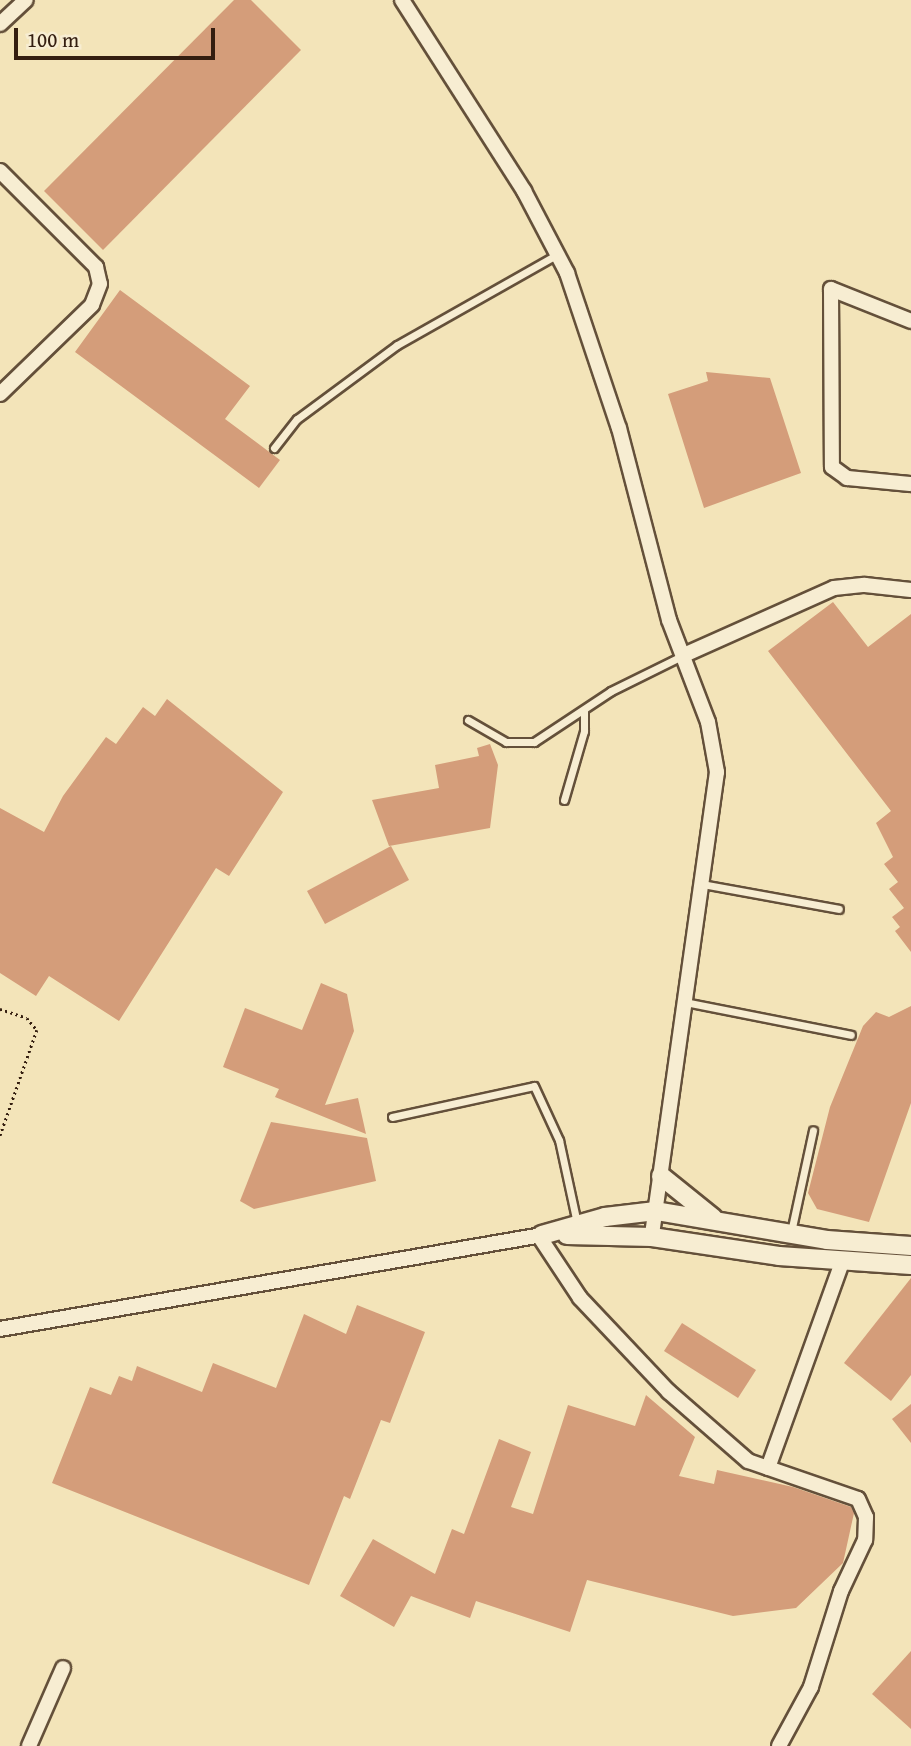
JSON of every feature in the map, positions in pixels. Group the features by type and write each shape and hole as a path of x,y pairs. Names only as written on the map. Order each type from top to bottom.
{"street":[{"path":"0,24 26,0"},
{"path":"402,0 524,191 558,254 600,365 659,585 708,722 717,772 652,1237"},
{"path":"0,171 96,267 100,284 92,305 0,394"},
{"path":"911,321 831,289 832,467 847,478 911,484"},
{"path":"684,655 834,588 865,585 911,590"},
{"path":"661,1176 718,1222"},
{"path":"0,1329 540,1236 577,1225 656,1211 790,1234 911,1246"},
{"path":"540,1236 652,1237 842,1262 911,1265"},
{"path":"540,1236 580,1298 669,1392 748,1461 858,1499 866,1517 865,1541 841,1591 811,1687 779,1746"},
{"path":"768,1468 842,1262"},
{"path":"29,1746 63,1668"}],"lane":[{"path":"274,448 297,419 397,345 558,254"},
{"path":"468,720 506,742 520,745 550,734 611,691 684,655"},
{"path":"564,800 584,731 584,710"},
{"path":"701,884 839,909"},
{"path":"685,1002 851,1035"},
{"path":"392,1117 534,1086 559,1140 577,1225"},
{"path":"790,1234 813,1130"}],"path":[{"path":"0,1009 27,1018 37,1030 0,1136"}],"building":[{"path":"234,0 251,0 301,50 103,250 44,191"},
{"path":"120,290 250,386 225,419 280,460 259,488 75,352"},
{"path":"706,372 770,378 801,473 704,508 668,394 708,381"},
{"path":"833,602 868,647 911,614 911,952 895,931 900,927 892,917 904,908 889,889 898,882 884,864 893,857 876,823 891,811 768,651"},
{"path":"167,699 283,792 229,876 216,868 119,1021 49,976 36,996 0,973 0,808 44,832 63,796 106,737 116,744 143,707 155,716"},
{"path":"490,744 498,765 490,828 389,846 372,800 439,788 435,765 479,756 477,748"},
{"path":"391,846 409,880 325,924 307,891"},
{"path":"321,983 347,994 354,1031 325,1105 358,1098 366,1134 275,1097 279,1089 223,1067 245,1008 302,1030"},
{"path":"911,1006 911,1103 869,1222 817,1209 808,1193 830,1107 863,1026 876,1012 889,1017"},
{"path":"271,1122 367,1138 376,1181 254,1209 240,1201"},
{"path":"911,1278 911,1375 891,1401 844,1363"},
{"path":"357,1305 425,1332 390,1423 381,1420 350,1499 344,1496 309,1585 52,1483 90,1387 111,1395 119,1376 132,1381 137,1366 202,1392 213,1363 276,1388 304,1314 346,1334"},
{"path":"682,1323 756,1370 738,1398 664,1351"},
{"path":"646,1395 695,1437 679,1476 714,1484 717,1470 793,1487 851,1507 854,1513 843,1563 796,1608 733,1616 587,1580 570,1632 476,1601 470,1618 411,1596 394,1627 340,1596 373,1539 435,1574 452,1529 464,1534 499,1439 531,1452 511,1507 533,1514 568,1405 635,1426"},
{"path":"911,1404 911,1443 892,1419"},
{"path":"911,1651 911,1729 872,1694"}]}
